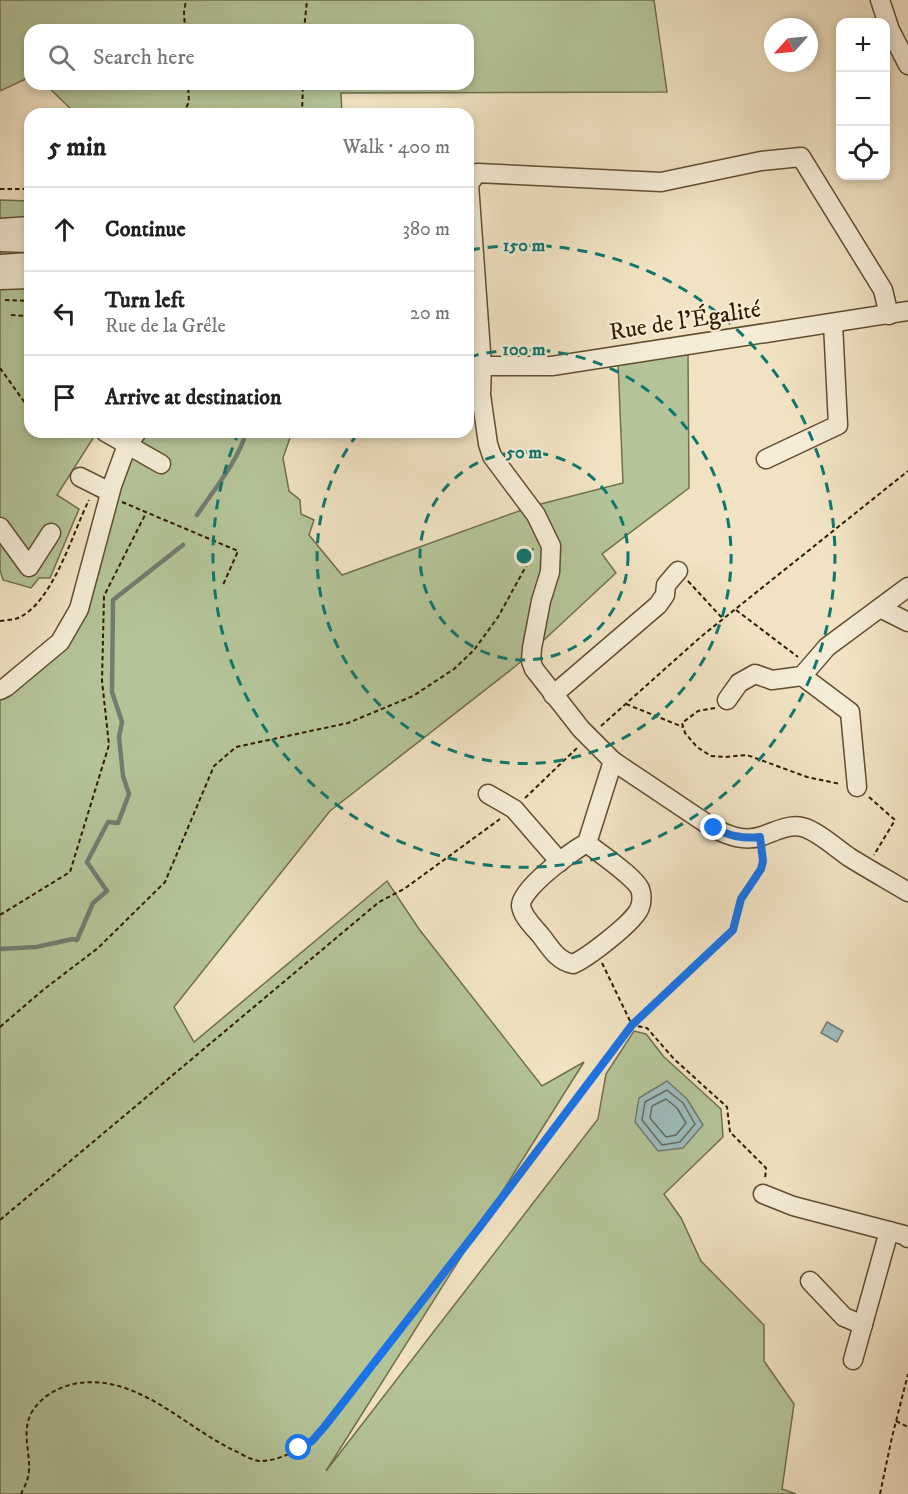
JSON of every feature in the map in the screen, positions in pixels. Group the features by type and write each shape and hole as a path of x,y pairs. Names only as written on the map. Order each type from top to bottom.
{"street":[{"path":"880,0 890,30 908,65"},
{"path":"474,177 477,173 661,182 760,161 801,157 883,290 889,315"},
{"path":"0,228 24,226"},
{"path":"0,242 24,243"},
{"path":"0,264 24,262"},
{"path":"0,280 24,279"},
{"name":"Rue de l'Égalité","path":"475,365 552,366 908,311"},
{"path":"766,459 838,425 833,323"},
{"path":"474,335 475,365 492,456 536,515 551,546 550,572 531,648 531,661 539,678 585,733 613,761 714,828 728,835 742,838 760,837 790,827 801,827 908,892"},
{"path":"0,690 60,642 79,609 110,491 132,439 142,451 161,464"},
{"path":"80,477 110,491"},
{"path":"0,528 29,567 51,533"},
{"path":"554,695 658,605 664,595 666,585 678,571"},
{"path":"727,700 739,683 755,674 772,680 806,671 827,647 908,587"},
{"path":"880,608 908,622"},
{"path":"806,671 850,712 857,787"},
{"path":"587,843 634,880 641,890 642,898 640,908 634,918 594,951 573,964 565,962 557,955 524,916 521,899 573,850 587,843 613,761"},
{"path":"488,794 514,809 560,862"},
{"path":"763,1194 793,1206 908,1238"},
{"path":"853,1360 888,1231"},
{"path":"810,1281 844,1317 863,1325"}],"path":[{"path":"185,24 186,0"},
{"path":"305,24 307,0"},
{"path":"186,108 189,102 188,90"},
{"path":"302,108 303,90"},
{"path":"0,189 24,189"},
{"path":"5,300 24,301"},
{"path":"11,315 24,316"},
{"path":"0,368 24,402"},
{"path":"0,1220 378,902 404,889 514,809 585,733 626,704 735,609 908,471"},
{"path":"110,491 146,513 238,552 223,585"},
{"path":"0,621 17,619 37,606 49,589 90,499"},
{"path":"0,915 70,872 109,745 102,681 104,596 146,513"},
{"path":"0,1027 43,990 98,948 165,882 214,766 236,747 348,723 413,696 454,669 485,637 498,617 530,559 532,541"},
{"path":"678,571 723,619"},
{"path":"735,609 806,671"},
{"path":"683,727 682,723 698,711 717,708 727,700"},
{"path":"626,704 683,727 696,747 711,756 725,758 747,755 807,777 857,787 895,820 867,868"},
{"path":"21,1494 28,1476 26,1438 32,1412 45,1396 68,1385 84,1382 112,1383 154,1400 209,1438 259,1461 278,1458 312,1441 506,1192 632,1025 733,930 741,899 761,869 763,861 760,837"},
{"path":"594,951 632,1025"},
{"path":"632,1025 646,1028 674,1059 727,1107 730,1132 766,1168 763,1194"},
{"path":"880,1494 908,1374"},
{"path":"896,1421 908,1427"}],"green space":[{"path":"0,0 654,0 667,92 341,93 342,108 70,108 51,90 474,90 474,24 24,24 24,80 0,91"},
{"path":"0,200 24,201 24,438 93,438 57,495 79,509 50,578 39,578 31,588 3,580 0,570"},
{"path":"688,355 689,488 602,554 616,573 517,665 330,811 174,1007 194,1042 387,881 419,929 542,1086 584,1062 326,1471 598,1119 606,1074 634,1031 646,1034 664,1057 721,1109 723,1137 664,1194 681,1218 701,1261 764,1325 764,1361 794,1404 782,1489 796,1494 0,1494 0,696 64,643 99,573 109,525 129,453 141,438 290,438 283,458 289,491 300,500 301,514 314,520 309,535 342,575 533,506 623,483 618,362"}],"water":[{"path":"827,1022 843,1031 837,1042 821,1033"},
{"path":"667,1081 687,1099 703,1125 683,1148 658,1151 635,1122 639,1098"}],"waterway":[{"path":"197,515 232,464 244,438"},
{"path":"0,949 36,947 77,940 93,903 107,891 87,862 108,822 118,823 129,794 123,776 119,737 122,722 112,692 113,600 183,545"}],"route":[{"path":"299,1448 312,1441 325,1426 479,1228 632,1025 733,930 741,899 761,869 763,861 760,837 742,838 728,835 714,828"}]}
